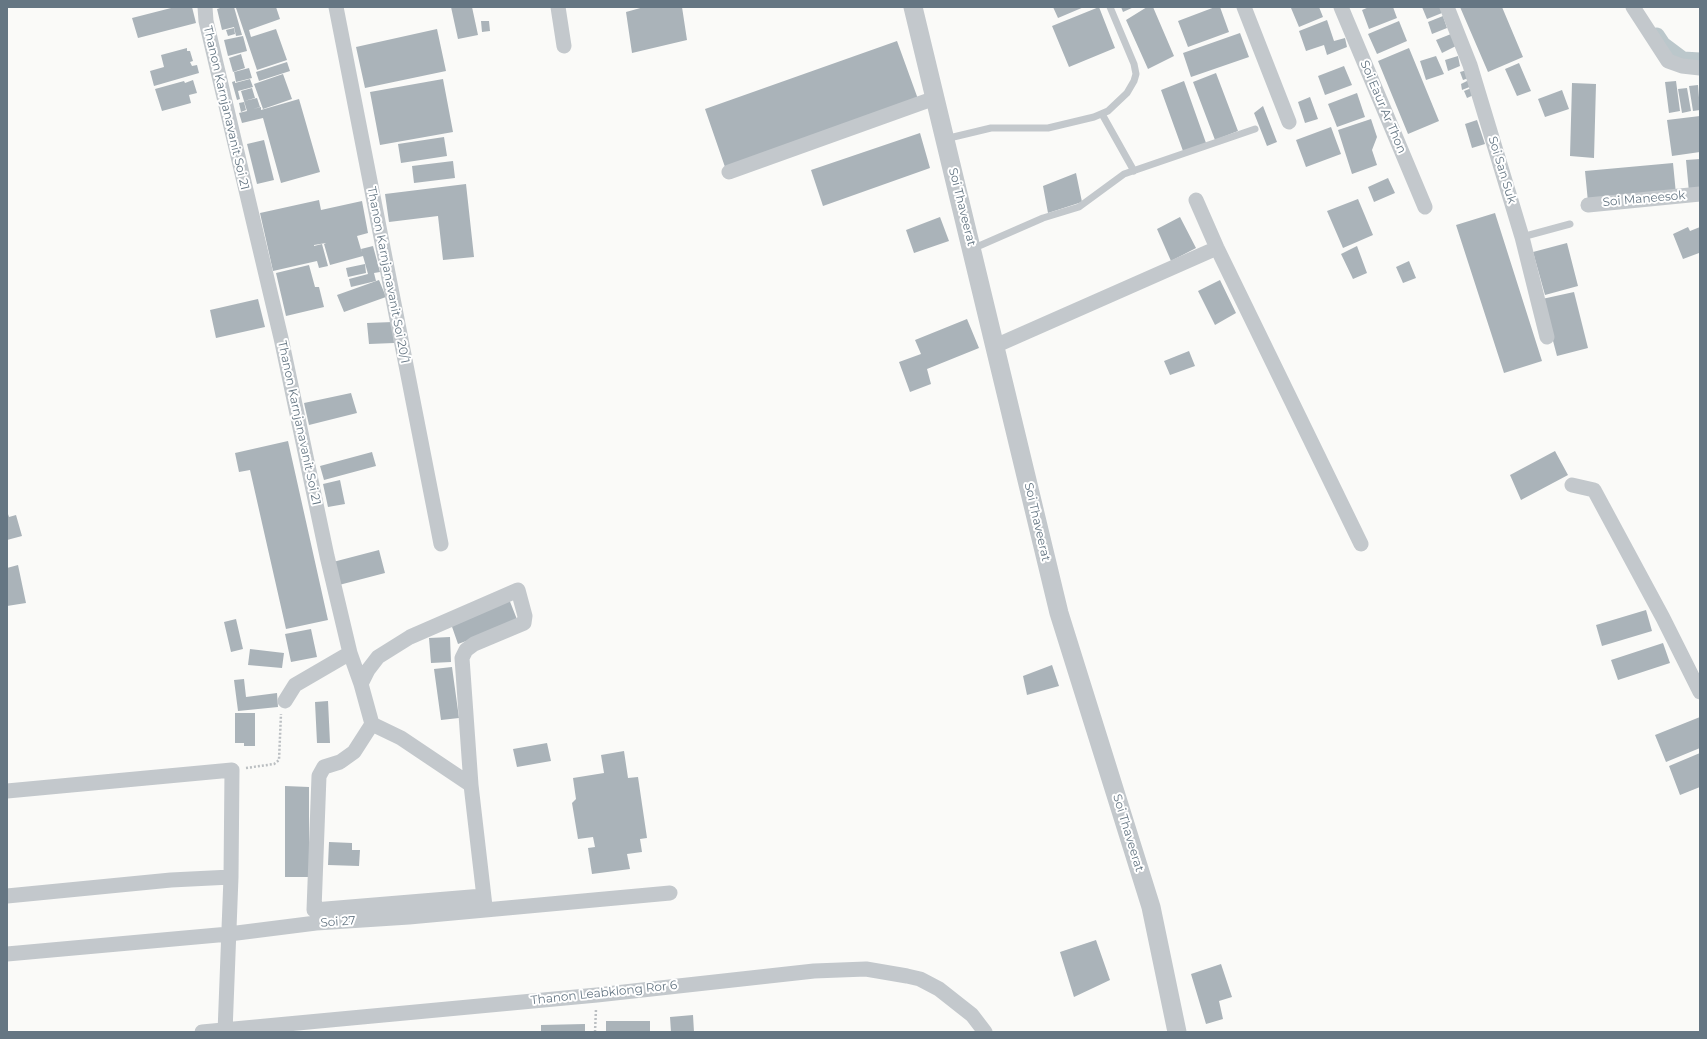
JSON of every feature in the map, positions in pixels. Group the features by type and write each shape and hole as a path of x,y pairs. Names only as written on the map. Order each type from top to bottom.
{"street":[{"name":"Thanon Karnjanavanit Soi 21","path":"205,7 206,21 280,338 327,556 350,653 361,684 372,724"},
{"name":"Thanon Karnjanavanit Soi 20/1","path":"336,7 441,544"},
{"path":"558,7 564,46"},
{"path":"1244,7 1290,122"},
{"name":"Soi Eaur Ar Thon","path":"1341,7 1425,207"},
{"name":"Soi San Suk","path":"1447,7 1470,65 1522,237 1546,337"},
{"path":"1633,7 1668,61 1682,66 1700,68"},
{"name":"Soi Thaveerat","path":"918,9 935,98 1059,613 1151,907 1176,1032"},
{"path":"729,172 935,98"},
{"name":"Soi Maneesok","path":"1588,205 1700,194"},
{"path":"1196,200 1217,248 1361,544"},
{"path":"995,346 1217,248"},
{"path":"1572,485 1594,490 1663,618 1700,692"},
{"path":"361,684 368,670 378,657 394,646 410,637 518,590 525,616 524,623 474,644 466,650 462,658 471,784 484,903 314,910 321,770 324,766 340,762 354,752 372,724 401,738 471,784"},
{"path":"285,700 295,685 350,653"},
{"path":"7,791 232,770 230,934 225,1031"},
{"path":"7,896 164,880 231,877"},
{"name":"Soi 27","path":"7,954 230,934 484,903 670,893"},
{"name":"Thanon Leabklong Ror 6","path":"202,1032 597,995 814,971 880,970 920,979 939,989 962,1005 985,1032"}],"lane":[{"path":"945,139 991,128 1048,128 1094,117 1108,110 1126,93 1134,81 1136,74 1134,64 1110,7"},
{"path":"1102,114 1134,171"},
{"path":"972,249 1043,218 1079,207 1094,197 1115,179 1255,129"},
{"path":"1522,237 1570,224"}],"path":[{"path":"232,770 274,764 278,761 280,755 281,712 285,700"},
{"path":"595,1032 597,995"}],"building":[{"path":"175,7 192,7 196,23 138,38 132,18"},
{"path":"223,7 234,7 242,35 236,36 234,27 222,30 217,9"},
{"path":"276,7 280,19 249,30 251,37 276,29 287,60 257,70 236,8"},
{"path":"451,7 472,7 478,35 458,39"},
{"path":"644,7 682,7 687,40 632,53 626,12"},
{"path":"1053,7 1084,7 1058,18"},
{"path":"1099,7 1115,48 1069,67 1052,26"},
{"path":"1121,7 1134,7 1123,12"},
{"path":"1147,7 1153,7 1174,56 1148,69 1126,20"},
{"path":"1215,7 1220,7 1229,32 1188,47 1178,21"},
{"path":"1319,7 1323,17 1299,27 1291,8"},
{"path":"1369,7 1393,7 1397,18 1369,29 1362,10"},
{"path":"1422,7 1440,7 1442,13 1427,19"},
{"path":"1460,7 1502,7 1523,57 1488,72"},
{"path":"1443,16 1447,28 1432,34 1428,22"},
{"path":"1327,20 1334,41 1345,38 1347,47 1327,55 1324,45 1306,51 1299,31"},
{"path":"481,21 489,21 490,31 482,32"},
{"path":"1399,21 1407,41 1377,54 1368,34"},
{"path":"234,28 235,34 228,36 226,30"},
{"path":"437,29 446,71 365,88 356,47"},
{"path":"1240,33 1249,57 1191,77 1183,53"},
{"path":"1451,34 1456,46 1442,53 1436,40"},
{"path":"243,36 247,51 228,56 224,40"},
{"path":"897,41 918,99 725,167 705,109"},
{"path":"187,48 187,51 190,51 193,61 190,62 192,66 197,65 199,73 154,86 150,71 164,67 161,55"},
{"path":"1409,48 1439,121 1408,134 1378,61"},
{"path":"241,54 245,68 233,72 229,58"},
{"path":"1436,56 1444,74 1426,80 1420,61"},
{"path":"1458,56 1460,66 1448,71 1445,60"},
{"path":"287,62 290,71 259,81 256,72"},
{"path":"1519,63 1531,91 1517,96 1505,69"},
{"path":"1344,66 1352,85 1325,95 1318,76"},
{"path":"249,68 252,78 236,82 234,72"},
{"path":"1467,70 1469,78 1463,80 1460,72"},
{"path":"1216,73 1238,131 1215,140 1193,82"},
{"path":"283,74 292,99 263,109 254,84"},
{"path":"250,79 253,87 238,91 240,99 237,100 232,82 235,81 235,83"},
{"path":"443,79 453,132 380,145 370,92"},
{"path":"193,80 197,93 189,95 191,103 162,111 155,89"},
{"path":"1469,80 1472,86 1462,90 1461,84"},
{"path":"1184,81 1206,143 1183,151 1161,90"},
{"path":"1676,81 1680,111 1669,113 1665,82"},
{"path":"1572,83 1596,84 1594,158 1570,156"},
{"path":"1698,85 1700,110 1693,111 1689,86"},
{"path":"1474,87 1476,94 1467,98 1464,91"},
{"path":"252,88 255,98 244,101 241,91"},
{"path":"1687,88 1691,111 1682,113 1678,89"},
{"path":"1562,90 1569,109 1545,117 1538,99"},
{"path":"1357,93 1365,117 1337,127 1328,104"},
{"path":"1310,97 1318,119 1305,123 1298,102"},
{"path":"257,98 260,107 253,109 261,107 261,110 299,99 320,172 281,183 263,118 242,123 239,113 247,111 244,101"},
{"path":"244,102 246,110 241,112 239,103"},
{"path":"1263,106 1277,142 1267,146 1254,113"},
{"path":"1700,116 1700,152 1672,156 1667,120"},
{"path":"1371,119 1377,137 1372,150 1377,165 1352,174 1338,130"},
{"path":"1477,120 1485,144 1472,148 1465,124"},
{"path":"1331,127 1341,154 1306,167 1296,140"},
{"path":"920,133 930,168 823,206 811,170"},
{"path":"444,137 447,156 401,163 398,144"},
{"path":"264,140 274,180 257,184 247,144"},
{"path":"1700,159 1700,191 1689,192 1686,160"},
{"path":"453,161 455,178 414,183 412,166"},
{"path":"1673,163 1676,194 1588,202 1585,171"},
{"path":"1076,173 1082,202 1048,213 1043,186"},
{"path":"1388,178 1395,193 1374,202 1368,187"},
{"path":"466,184 474,257 443,260 438,216 389,222 385,194"},
{"path":"1358,199 1373,235 1343,248 1327,211"},
{"path":"319,200 321,210 362,201 368,233 357,236 362,253 361,249 373,246 380,272 374,273 376,281 351,287 349,279 368,274 363,256 330,265 324,244 326,243 314,245 314,246 322,244 328,266 319,268 317,261 273,271 260,213"},
{"path":"1495,213 1542,361 1504,373 1456,225"},
{"path":"940,217 949,241 914,253 906,230"},
{"path":"1180,217 1196,248 1171,261 1157,229"},
{"path":"1688,227 1690,231 1700,227 1700,256 1699,253 1683,259 1673,234"},
{"path":"1567,243 1578,286 1545,295 1533,252"},
{"path":"1357,246 1367,273 1353,279 1341,254"},
{"path":"1409,261 1416,278 1403,283 1396,267"},
{"path":"365,264 366,273 348,277 346,268"},
{"path":"309,265 315,287 319,287 324,307 286,316 276,273"},
{"path":"379,280 386,297 344,312 337,295"},
{"path":"1220,280 1236,313 1215,325 1198,291"},
{"path":"1574,292 1588,348 1557,356 1542,299"},
{"path":"258,299 265,327 216,338 210,310"},
{"path":"967,319 979,348 927,369 931,384 910,392 899,362 921,354 915,340"},
{"path":"393,322 394,343 369,344 367,323"},
{"path":"1189,351 1195,366 1170,375 1164,361"},
{"path":"351,393 357,413 309,425 304,403"},
{"path":"288,441 328,620 286,629 250,470 239,472 235,453"},
{"path":"1555,451 1568,475 1521,500 1510,475"},
{"path":"372,452 376,466 324,480 320,466"},
{"path":"340,480 345,504 328,507 323,484"},
{"path":"7,511 9,517 16,515 22,536 7,540"},
{"path":"379,550 385,573 339,585 333,562"},
{"path":"18,565 26,603 7,606 7,568"},
{"path":"509,599 518,622 458,644 450,621"},
{"path":"1646,610 1652,631 1602,646 1596,625"},
{"path":"236,619 243,649 231,652 224,622"},
{"path":"311,629 317,657 291,662 285,634"},
{"path":"450,637 451,662 431,663 429,638"},
{"path":"1663,643 1670,663 1618,680 1611,660"},
{"path":"250,649 284,653 282,668 248,665"},
{"path":"1052,665 1059,686 1027,695 1023,676"},
{"path":"452,667 459,718 441,720 434,669"},
{"path":"244,679 246,697 277,693 278,707 238,711 234,680"},
{"path":"328,701 330,743 317,743 315,702"},
{"path":"235,713 255,713 255,746 244,746 244,743 235,743"},
{"path":"1700,717 1700,748 1666,762 1655,735"},
{"path":"547,743 551,761 517,767 513,749"},
{"path":"624,751 628,778 638,777 647,838 640,839 642,852 627,854 630,869 592,874 588,848 595,847 593,837 578,839 572,803 576,799 573,778 604,773 601,755"},
{"path":"1700,753 1700,787 1680,795 1669,766"},
{"path":"285,786 309,787 309,877 285,877"},
{"path":"329,842 352,843 352,850 360,850 359,866 328,865"},
{"path":"1096,940 1110,980 1074,997 1060,952"},
{"path":"1221,964 1232,997 1219,1001 1223,1019 1206,1024 1191,974"},
{"path":"693,1015 694,1032 671,1032 670,1017"},
{"path":"606,1021 650,1021 650,1032 606,1032"},
{"path":"585,1024 585,1032 541,1032 541,1025"}],"waterway":[{"path":"1657,35 1663,44 1683,59 1700,60"}]}
